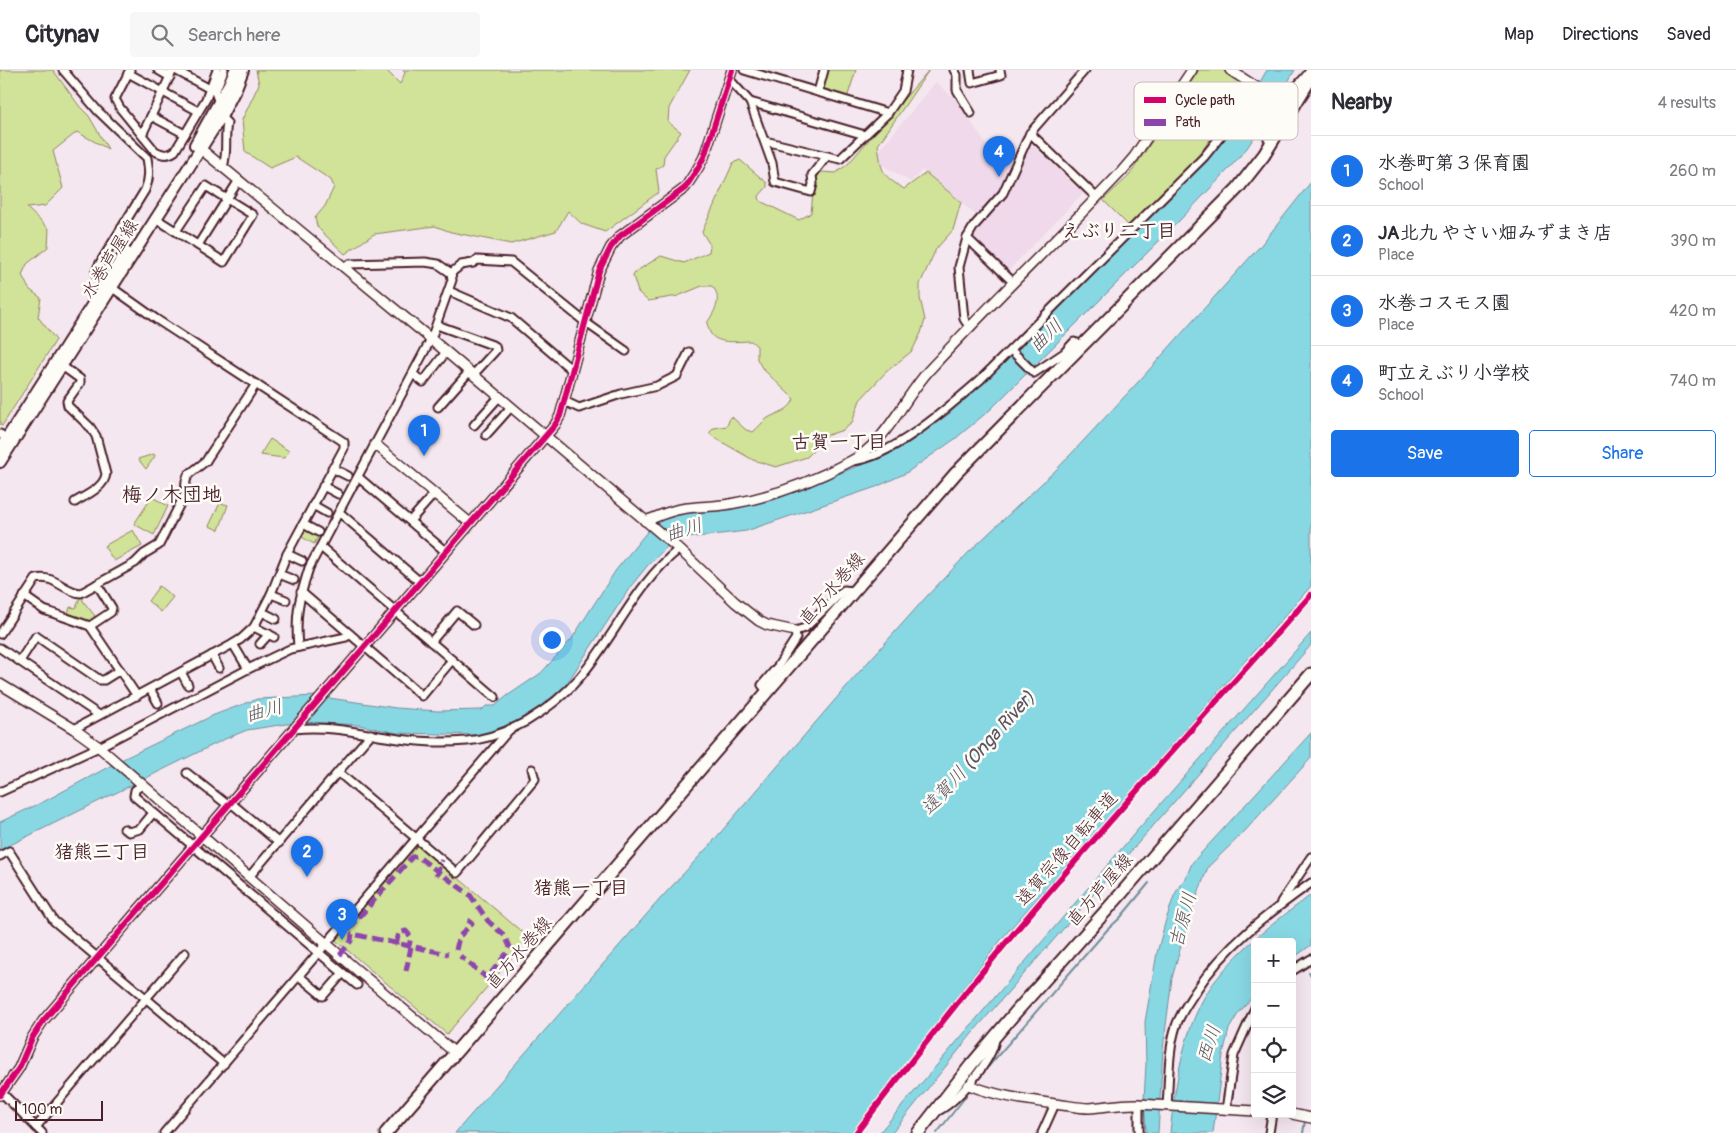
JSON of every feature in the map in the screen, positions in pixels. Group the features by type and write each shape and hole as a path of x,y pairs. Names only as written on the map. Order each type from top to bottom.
{"main road":[{"name":"水巻芦屋線","path":"0,449 155,218 198,146 235,70"},
{"name":"水巻芦屋線","path":"0,462 7,438 62,366 109,286 198,146 221,117 243,70"},
{"name":"直方水巻線","path":"1298,99 1311,78"},
{"name":"直方水巻線","path":"386,1133 956,473 1215,213 1238,188 1273,140"},
{"name":"直方芦屋線","path":"918,1133 995,1037 1311,674"}],"street":[{"path":"62,70 98,111 146,158 149,179 145,190 96,271 97,277 344,442 344,448 287,554 271,594 254,627 233,644 74,729"},
{"path":"158,70 173,72 210,89"},
{"path":"198,111 129,72 114,99 155,151 162,155 170,154 175,151 198,111 210,89 217,70"},
{"path":"223,166 227,157 226,123 221,117 219,102 215,92 224,70"},
{"path":"185,953 39,1130 1,1093 18,1068 32,1038 43,1021 555,425 560,416 598,271 611,246 620,236 685,188 698,168 732,70"},
{"path":"744,70 888,113"},
{"path":"818,92 824,70"},
{"path":"765,141 840,159 888,113 903,91 907,70"},
{"path":"954,70 957,75 957,90 971,112"},
{"path":"970,70 972,84 1001,75 1000,70"},
{"path":"970,328 964,319 959,267 967,238 974,226 1003,193 1012,178 1030,134 1085,70"},
{"path":"1184,82 1192,70"},
{"path":"1230,70 1248,82"},
{"path":"1298,86 1306,78 1310,70"},
{"path":"142,135 173,72"},
{"path":"730,80 750,102 772,163 775,182 811,192 813,184 812,175 827,156"},
{"path":"750,102 865,136"},
{"path":"151,116 185,134"},
{"path":"1030,134 1096,198"},
{"path":"647,523 669,511 729,504 773,493 802,483 852,461 874,443 930,368 1096,198 1134,157 1145,140"},
{"path":"852,461 865,460 884,451 943,412 981,379 1204,157 1218,140"},
{"path":"1264,155 1264,145 1267,140"},
{"path":"198,146 431,339 679,549 735,602 759,621 767,625 794,631 801,630 844,590 853,591"},
{"path":"198,245 239,180"},
{"path":"155,218 224,262 253,215 206,186 176,231"},
{"path":"967,238 1013,282"},
{"path":"451,273 461,265 473,263 477,260 511,262 586,322 626,351"},
{"path":"298,647 296,622 301,592 309,568 431,339 452,280 451,273 438,264 426,262 349,264 344,268"},
{"path":"449,291 511,318 572,370"},
{"path":"437,325 495,346 496,350 438,408"},
{"path":"1010,350 1034,373 1064,353 1074,342 1084,345"},
{"path":"413,374 423,382 446,352"},
{"path":"564,401 579,408 621,394 657,386 677,376 689,352"},
{"path":"62,366 80,380 80,383 67,401 68,406 90,427 96,436 106,474 101,485 75,502"},
{"path":"0,634 36,579 50,578 74,592 81,593 135,563 159,544 185,494 188,475 206,461 256,384"},
{"path":"474,425 499,397"},
{"path":"486,435 511,407"},
{"path":"375,444 470,523"},
{"path":"332,468 348,476"},
{"path":"358,477 446,552"},
{"path":"324,486 338,494"},
{"path":"410,521 434,494"},
{"path":"314,505 328,513"},
{"path":"339,512 420,582"},
{"path":"303,524 318,532"},
{"path":"320,547 495,697"},
{"path":"295,728 315,727 423,741 466,741 487,738 510,729 544,710 568,690 607,640 652,574 679,549"},
{"path":"287,554 302,561"},
{"path":"278,574 294,580"},
{"path":"90,626 110,612 112,608 97,584"},
{"path":"301,592 422,696 452,660"},
{"path":"271,594 286,600"},
{"path":"24,596 44,610 90,626 137,696"},
{"path":"430,642 458,611 474,625"},
{"path":"262,612 276,619"},
{"path":"254,627 272,636 260,644"},
{"path":"767,691 762,686 796,638 794,631"},
{"path":"0,792 99,747 290,650 346,637 350,634"},
{"path":"20,661 36,636 100,680 104,680 120,670"},
{"path":"233,644 248,670"},
{"path":"0,648 99,715"},
{"path":"212,655 220,668"},
{"path":"181,672 188,685"},
{"path":"0,684 74,729 99,747 454,1052"},
{"path":"150,689 158,703"},
{"path":"164,1133 510,729"},
{"path":"249,877 371,734"},
{"path":"338,772 456,873 535,779 532,769"},
{"path":"188,773 279,843"},
{"path":"141,784 135,790 134,796 357,985"},
{"path":"124,829 129,832 140,829 153,813"},
{"path":"0,856 9,851 54,921 224,1064"},
{"path":"1280,905 1311,857"},
{"path":"1167,1106 1172,1043 1176,1026 1214,964 1234,942 1280,905 1311,884"},
{"path":"1296,968 1311,959"},
{"path":"299,976 323,996 343,973"},
{"path":"1226,1110 1234,1055 1251,1017"},
{"path":"928,1120 948,1105 969,1085 992,1051 995,1037"},
{"path":"969,1085 1028,1101 1088,1108 1139,1104 1251,1111"},
{"path":"1042,1133 1055,1104"},
{"path":"1139,1104 1139,1133"},
{"path":"1296,1115 1311,1118"},
{"path":"1269,1133 1271,1118"}],"shaded area":[{"path":"936,82 960,104 1001,169 1026,139 1083,193 1006,273 964,231 976,215 922,170 911,182 872,159"}],"green space":[{"path":"0,70 53,70 80,107 89,116 108,149 77,132 53,151 63,188 45,206 27,208 49,229 48,247 27,264 22,275 29,289 41,298 38,317 56,340 2,426 0,425"},
{"path":"256,70 386,70 400,84 405,73 403,70 690,70 669,108 668,122 681,132 664,156 663,165 656,169 659,192 605,232 582,224 568,211 556,231 511,244 451,232 435,226 374,234 345,254 317,226 315,218 325,206 334,187 331,180 296,157 270,168 245,152 242,120 259,84"},
{"path":"827,70 856,70 847,98 821,89"},
{"path":"929,70 878,145 882,167 890,180 904,189 926,173 961,202 953,230 936,249 920,284 920,298 925,320 921,333 912,351 886,372 860,400 852,423 843,430 828,435 807,457 776,467 753,460 709,433 714,428 727,426 732,417 746,430 753,432 766,419 787,409 794,399 762,368 757,359 757,346 751,341 724,341 719,340 710,333 707,323 717,304 717,295 712,286 702,286 678,296 648,301 638,292 633,276 635,272 661,256 684,263 709,252 710,245 702,232 733,163 740,160 767,183 767,187 759,196 760,201 799,220 811,213 814,182 821,172 836,173 848,164"},
{"path":"1199,70 1223,70 1241,82 1191,82"},
{"path":"1153,140 1210,140 1196,159 1130,227 1103,200 1129,176"},
{"path":"270,439 289,451 284,458 260,455"},
{"path":"154,454 155,456 146,469 138,459"},
{"path":"152,497 168,506 154,535 134,524"},
{"path":"220,503 228,505 219,530 209,526"},
{"path":"304,527 319,535 314,544 300,536"},
{"path":"133,530 142,546 114,561 104,546"},
{"path":"159,586 173,597 161,612 148,601"},
{"path":"83,596 83,601 95,616 88,622 68,614 70,607 76,608 80,597"},
{"path":"416,842 529,938 447,1034 334,939"}],"water":[{"path":"1267,70 1295,70 1288,82 1260,82"},
{"name":"曲川","path":"1223,140 1252,140 1226,172 1179,221 991,409 955,439 906,473 876,487 746,531 679,539 671,543 648,565 631,586 565,686 543,705 517,721 483,735 397,733 359,725 324,723 286,724 247,730 225,739 0,850 0,822 214,715 257,699 316,696 396,708 438,711 482,710 486,706 495,706 541,673 571,640 616,570 655,522 681,513 774,500 890,453 949,414 1016,350 1208,158"},
{"name":"遠賀川 (Onga River)","path":"1311,182 1311,586 1004,936 852,1131 854,1133 455,1133 927,596 969,552 1058,468 1140,380 1261,245"},
{"path":"1311,633 1311,645 975,1030 892,1133 879,1133 1134,834"},
{"name":"吉原川","path":"1311,733 1311,758 1244,832 1208,867 1188,921 1172,978 1163,1049 1158,1133 1146,1133 1144,1100 1146,1064 1145,1022 1157,953 1174,896 1186,878 1192,863"},
{"path":"1311,895 1311,945 1296,956 1296,938 1256,938"},
{"name":"西川","path":"1251,942 1251,999 1238,1014 1229,1029 1223,1055 1213,1133 1170,1133 1178,1074 1188,1034 1204,997 1225,969"}],"waterway":[{"path":"988,1067 1149,883"},
{"path":"1311,972 1309,973 1311,975"},
{"path":"937,1133 966,1096"},
{"path":"1303,1133 1305,1121"}],"marked path":[{"path":"349,929 412,857 417,856 470,895 488,921 505,936 510,947 487,978 460,956"},
{"path":"436,876 442,860"},
{"path":"456,950 459,937 472,923 468,920"},
{"path":"396,944 399,933 406,931 411,937 409,946"},
{"path":"340,955 351,941 352,934 448,954"},
{"path":"406,971 411,947"}],"cycle path":[{"path":"0,1095 19,1068 32,1038 43,1021 555,425 560,416 599,271 611,247 620,236 685,188 704,157 732,70"},
{"name":"遠賀宗像自転車道","path":"856,1133 954,1007 1051,889 1311,595"}],"place":[{"name":"町立えぶり小学校","path":"999,177"},
{"name":"水巻町第３保育園","path":"424,456"},
{"name":"JA北九 やさい畑みずまき店","path":"307,877"},
{"name":"水巻コスモス園","path":"342,940"}],"district":[{"name":"えぶり二丁目","path":"1119,231"},
{"name":"古賀一丁目","path":"839,442"},
{"name":"梅ノ木団地","path":"172,494"},
{"name":"猪熊三丁目","path":"102,852"},
{"name":"猪熊一丁目","path":"581,888"}]}
